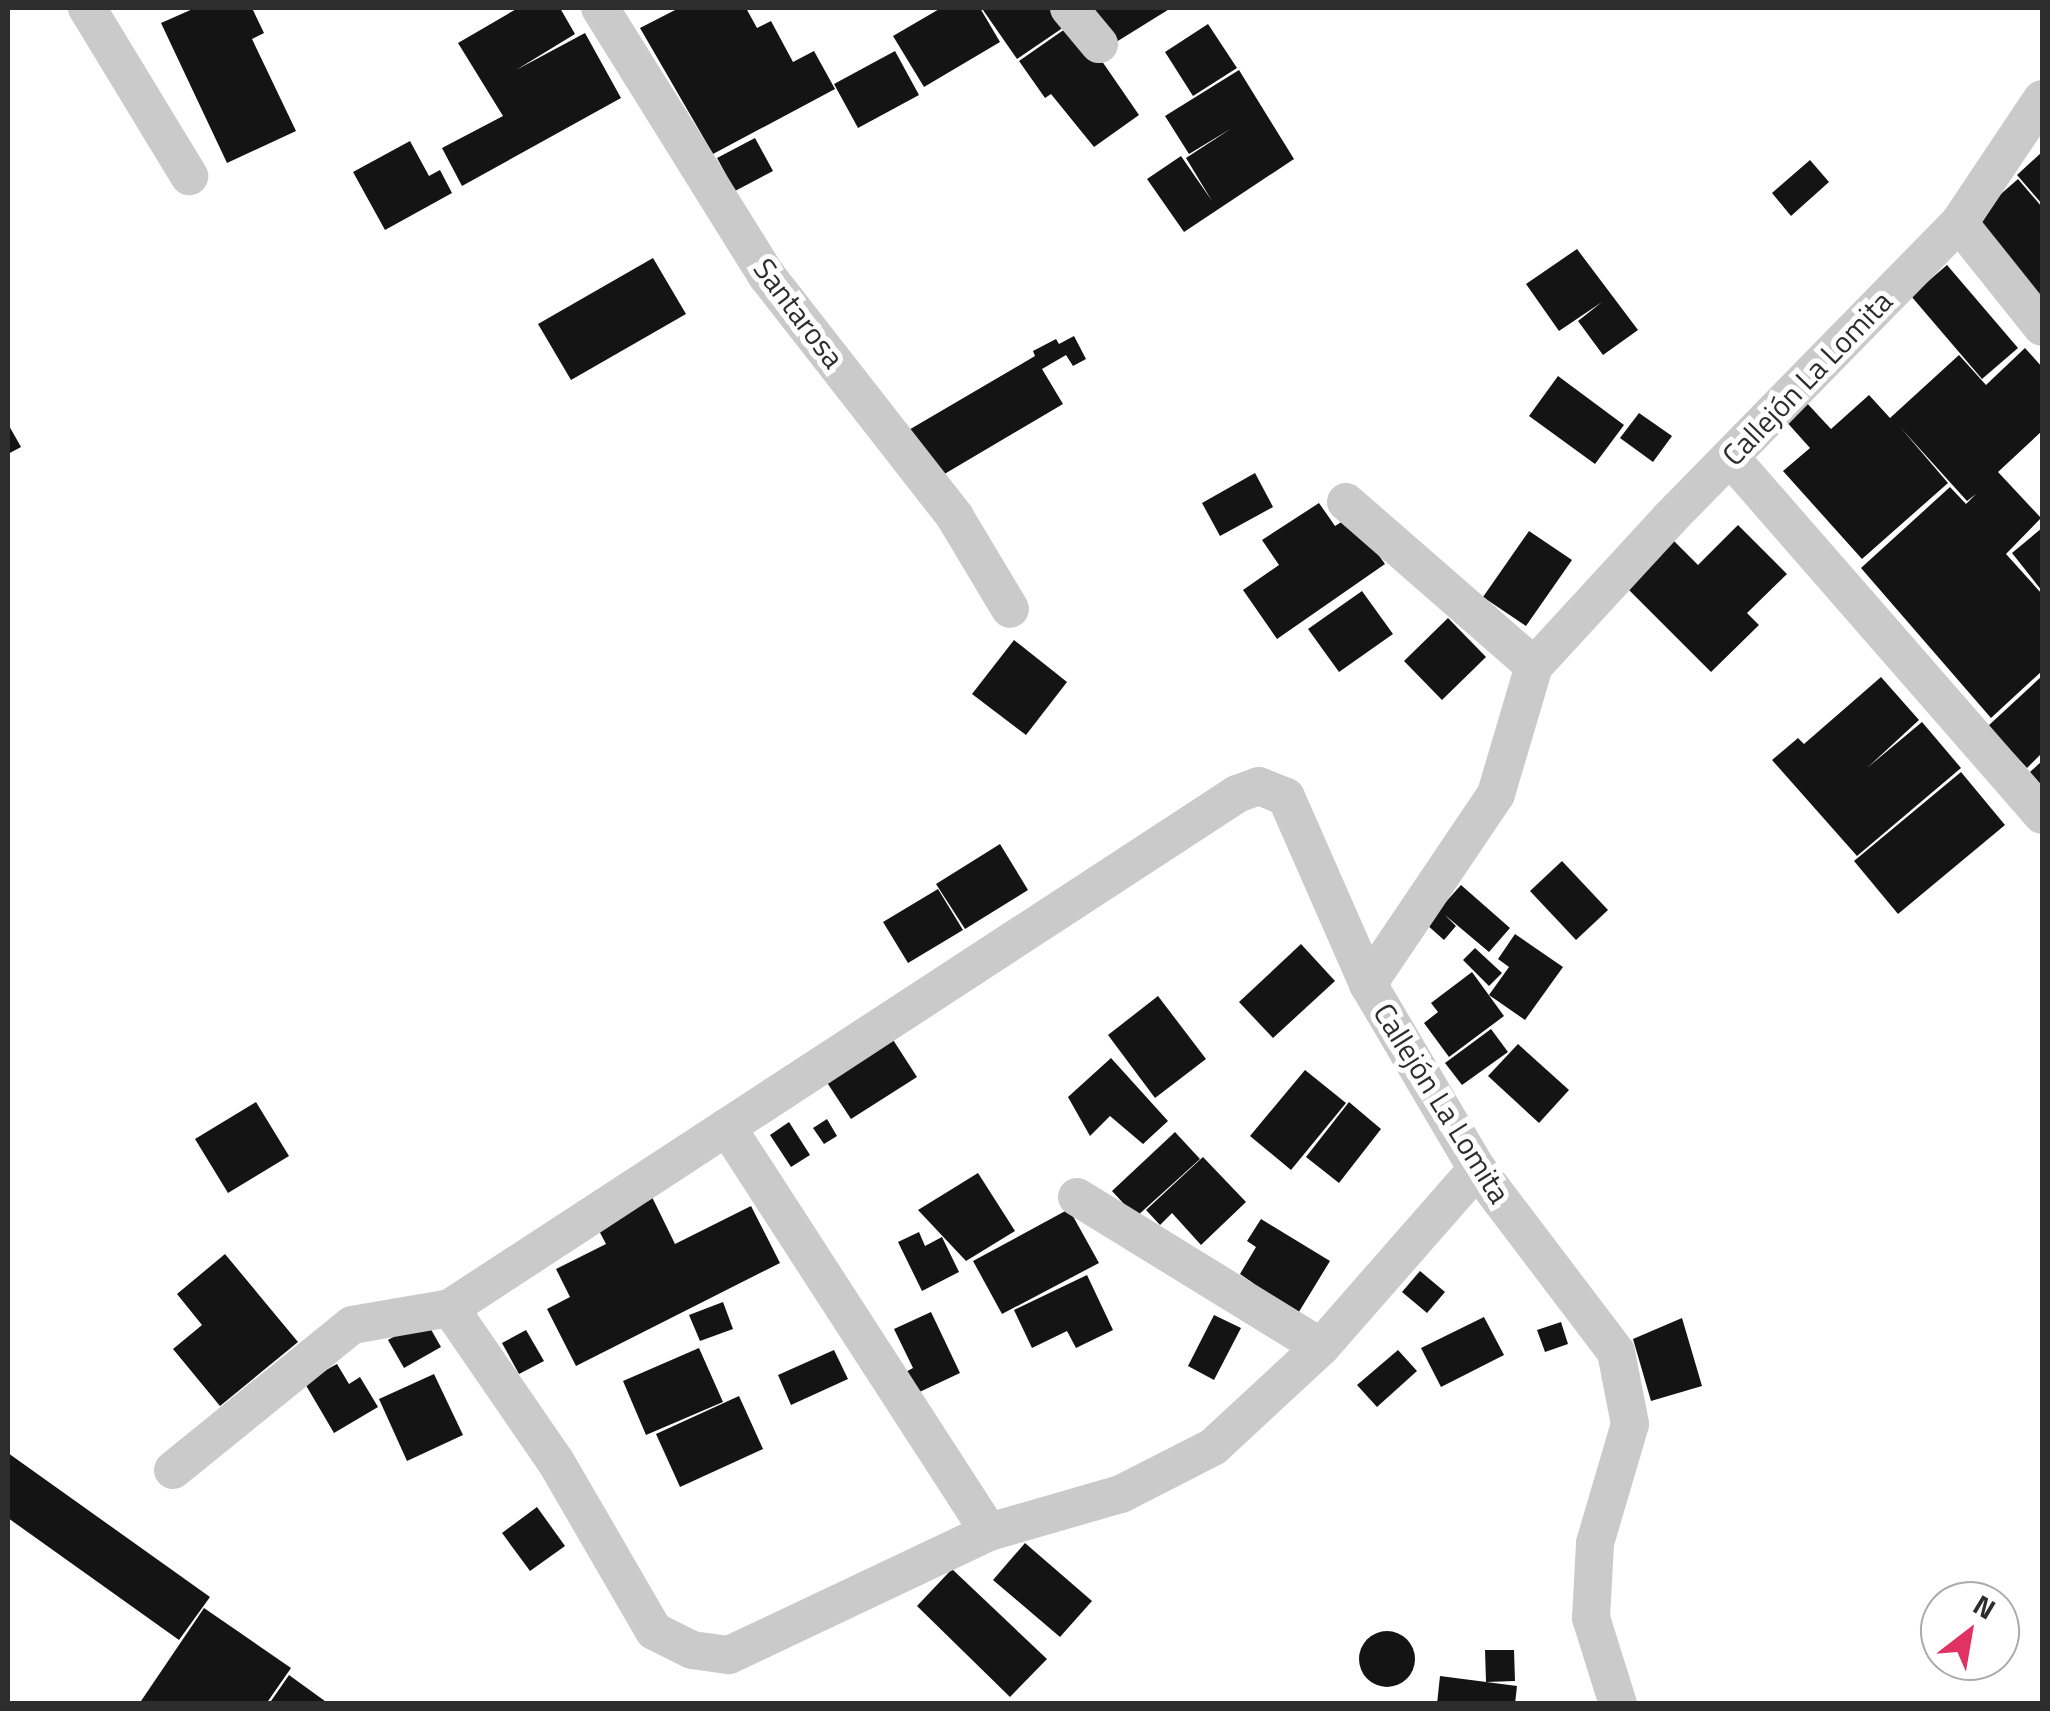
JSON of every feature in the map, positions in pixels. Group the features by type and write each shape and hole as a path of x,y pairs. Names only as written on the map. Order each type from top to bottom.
{"street":[{"path":"86,8 189,176"},
{"name":"Santarosa","path":"600,8 768,276 955,516 1010,609"},
{"path":"1069,8 1099,44"},
{"name":"Callejón La Lomita","path":"1618,1704 1592,1618 1595,1544 1630,1424 1616,1352 1476,1169 1368,984 1496,794 1534,666 1730,457 1959,223 2042,100"},
{"path":"1959,223 2042,327"},
{"path":"1730,457 2042,815"},
{"path":"1346,502 1534,666"},
{"path":"172,1470 352,1326 450,1308 1237,794 1258,786 1286,796 1368,984"},
{"path":"727,1126 989,1532"},
{"path":"450,1308 556,1462 654,1631 692,1650 729,1655 989,1532 1121,1494 1212,1448 1321,1348 1476,1169"},
{"path":"1077,1197 1321,1348"}],"building":[{"path":"195,8 252,8 264,33 252,39 296,131 227,163 161,23"},
{"path":"518,8 560,8 575,34 516,70 585,33 621,98 462,186 442,148 503,116 458,43"},
{"path":"679,8 746,8 757,28 771,21 793,62 814,51 835,89 713,154 640,28"},
{"path":"941,8 980,8 1000,42 924,87 893,36"},
{"path":"1050,8 1064,27 1017,59 983,10"},
{"path":"1093,8 1171,8 1113,44"},
{"path":"1075,22 1139,115 1094,147 1051,94 1045,98 1019,61"},
{"path":"1208,24 1237,68 1193,96 1165,52"},
{"path":"895,51 919,95 858,128 834,84"},
{"path":"1239,70 1294,159 1184,232 1147,179 1181,156 1212,201 1186,158 1232,128 1189,154 1165,116"},
{"path":"755,138 773,171 735,191 717,158"},
{"path":"410,141 429,176 440,170 452,193 385,230 353,172"},
{"path":"2042,152 2042,204 2017,175"},
{"path":"1810,160 1829,182 1791,216 1772,193"},
{"path":"2018,179 2042,207 2042,303 1970,221"},
{"path":"1577,249 1638,330 1603,355 1578,321 1602,302 1559,331 1526,284"},
{"path":"653,258 686,314 571,380 538,324"},
{"path":"1947,265 2018,348 1982,379 1911,296"},
{"path":"1074,336 1086,359 1073,366 1066,355 1042,369 1063,404 936,479 907,431 1035,356 1033,351 1056,339 1059,344"},
{"path":"2025,348 2042,367 2042,431 1998,472 2041,518 2006,554 2042,594 2042,671 1991,718 1861,568 1950,487 1966,504 1976,494 1967,501 1900,427 1948,483 1862,559 1783,471 1810,448 1784,419 1805,401 1831,429 1869,395 1890,418 1959,355 1986,385"},
{"path":"1558,376 1624,425 1595,464 1529,416"},
{"path":"1639,413 1672,436 1653,462 1620,438"},
{"path":"8,424 21,447 8,454"},
{"path":"1255,473 1273,507 1220,536 1202,503"},
{"path":"1319,503 1335,526 1351,516 1385,564 1277,639 1243,590 1279,565 1262,540"},
{"path":"1738,525 1787,574 1747,613 1759,625 1711,672 1622,583 1669,536 1698,565"},
{"path":"2042,528 2042,591 2012,553"},
{"path":"1529,531 1572,560 1526,626 1483,597"},
{"path":"1362,591 1393,634 1339,672 1308,629"},
{"path":"1448,618 1486,657 1442,700 1404,661"},
{"path":"1014,640 1067,682 1026,735 972,694"},
{"path":"2042,676 2042,753 2027,768 1988,726"},
{"path":"1881,677 1919,720 1867,768 1922,722 1961,768 1857,856 1772,760 1798,738 1804,744"},
{"path":"2042,761 2042,786 2030,772"},
{"path":"1961,772 2005,825 1898,914 1854,861"},
{"path":"1000,844 1028,890 965,929 936,884"},
{"path":"1562,861 1608,910 1576,940 1530,891"},
{"path":"1461,885 1510,928 1489,952 1445,915 1456,926 1444,940 1426,924"},
{"path":"938,889 963,930 908,963 883,922"},
{"path":"1515,934 1563,967 1525,1020 1489,995 1509,967 1498,959"},
{"path":"1301,944 1335,981 1273,1038 1239,1002"},
{"path":"1475,948 1502,973 1489,986 1463,960"},
{"path":"1472,972 1504,1016 1449,1057 1424,1023 1438,1012 1431,1003"},
{"path":"1158,996 1206,1059 1155,1098 1108,1035"},
{"path":"1491,1029 1508,1052 1462,1085 1445,1063"},
{"path":"888,1032 917,1077 851,1119 822,1075"},
{"path":"1518,1044 1569,1090 1539,1123 1488,1076"},
{"path":"1111,1058 1168,1121 1143,1144 1110,1116 1090,1136 1068,1097"},
{"path":"1305,1070 1346,1103 1291,1170 1250,1136"},
{"path":"256,1102 289,1156 228,1193 195,1139"},
{"path":"1349,1102 1381,1129 1339,1183 1306,1157"},
{"path":"827,1119 837,1136 824,1144 813,1128"},
{"path":"789,1122 810,1155 791,1167 770,1135"},
{"path":"1175,1132 1200,1159 1136,1217 1112,1191"},
{"path":"1203,1157 1246,1202 1201,1245 1172,1213 1160,1225 1146,1210"},
{"path":"978,1173 1015,1231 966,1261 918,1210"},
{"path":"652,1197 675,1244 751,1206 780,1263 576,1366 547,1309 570,1297 556,1269 606,1244 596,1225"},
{"path":"1069,1209 1099,1263 1002,1314 973,1261"},
{"path":"1261,1219 1330,1261 1294,1320 1247,1292 1253,1283 1240,1274 1256,1247 1247,1241"},
{"path":"919,1232 925,1246 942,1237 959,1272 922,1291 898,1242"},
{"path":"225,1254 298,1342 220,1406 173,1349 202,1325 177,1294"},
{"path":"1420,1271 1445,1292 1427,1313 1402,1292"},
{"path":"1087,1275 1113,1330 1076,1348 1067,1331 1032,1348 1014,1310"},
{"path":"723,1302 733,1329 700,1341 689,1315"},
{"path":"931,1312 960,1373 911,1396 900,1375 913,1368 894,1329"},
{"path":"1214,1315 1241,1328 1214,1380 1188,1366"},
{"path":"1484,1317 1504,1355 1441,1387 1421,1348"},
{"path":"1682,1318 1702,1386 1651,1401 1633,1339"},
{"path":"425,1319 441,1347 404,1368 388,1340"},
{"path":"1561,1322 1568,1344 1545,1352 1537,1330"},
{"path":"526,1330 544,1361 519,1374 502,1343"},
{"path":"699,1348 723,1402 646,1435 623,1381"},
{"path":"834,1350 848,1379 791,1405 778,1375"},
{"path":"1398,1350 1417,1371 1377,1407 1357,1385"},
{"path":"337,1364 349,1384 360,1377 378,1407 334,1433 304,1382"},
{"path":"434,1374 463,1435 407,1461 379,1399"},
{"path":"739,1396 763,1449 680,1487 656,1434"},
{"path":"8,1453 210,1597 179,1640 8,1518"},
{"path":"537,1507 565,1546 530,1571 502,1533"},
{"path":"1025,1543 1092,1601 1060,1637 993,1580"},
{"path":"952,1569 1047,1659 1010,1697 917,1606"},
{"path":"204,1608 291,1668 266,1704 139,1704"},
{"path":"1387,1631 1407,1639 1415,1659 1407,1679 1387,1687 1367,1679 1359,1659 1367,1639"},
{"path":"1485,1650 1514,1650 1515,1681 1486,1682"},
{"path":"289,1675 329,1704 269,1704"},
{"path":"1440,1676 1517,1686 1515,1704 1437,1704"}]}
